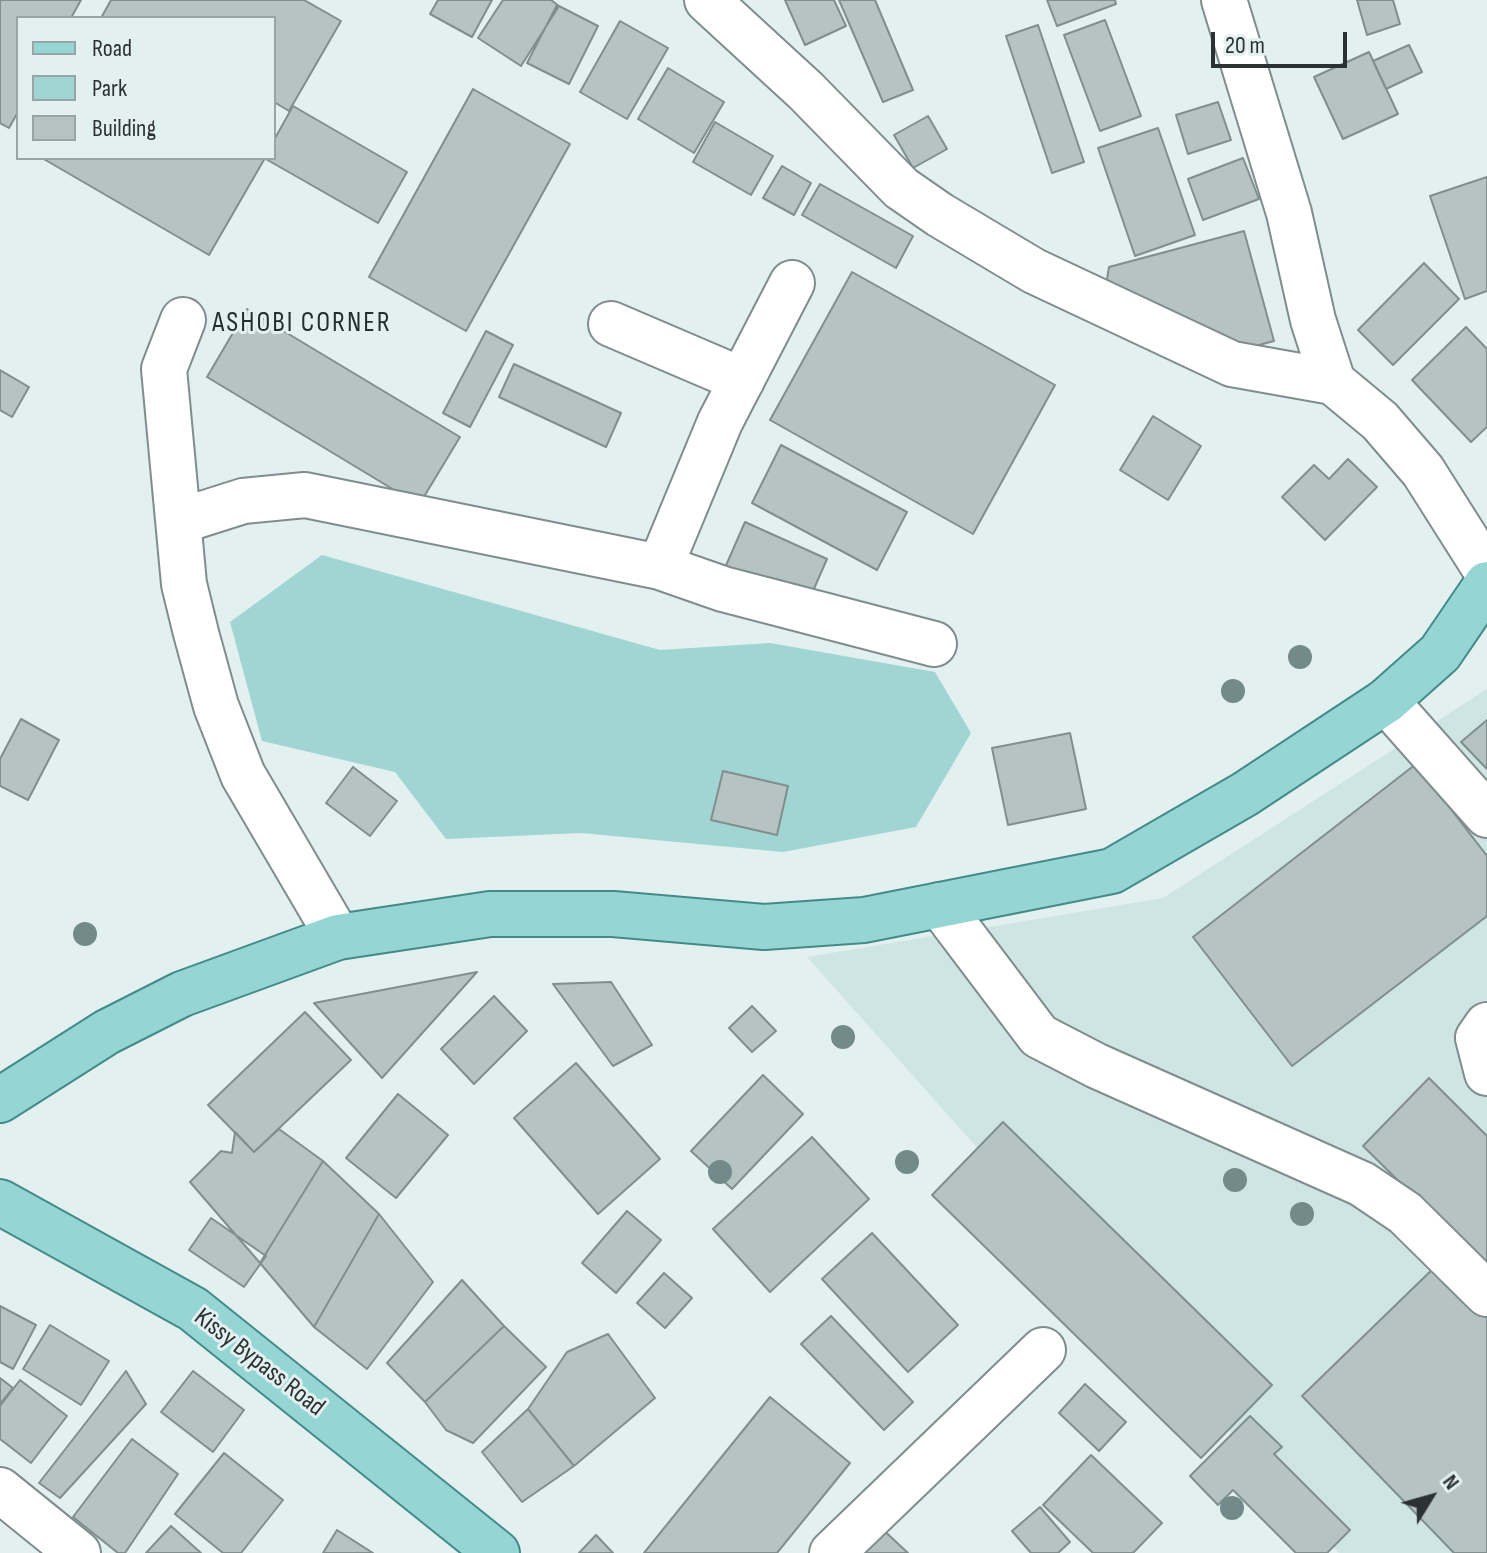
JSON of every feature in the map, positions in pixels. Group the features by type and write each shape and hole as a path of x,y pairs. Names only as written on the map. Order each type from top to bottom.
{"main road":[{"path":"0,1100 107,1032 182,994 338,937 490,914 613,914 764,927 864,920 1112,871 1245,794 1386,701 1440,653 1487,584"},
{"path":"1440,653 1487,630"},
{"name":"Kissy Bypass Road","path":"0,1202 193,1309 497,1553"}],"street":[{"path":"707,0 806,91 901,188 940,215 1034,271 1232,364 1333,382 1380,421 1423,471 1487,572"},
{"path":"1224,0 1289,213 1313,320 1333,382"},
{"path":"660,567 720,422 792,283"},
{"path":"183,320 164,369 184,584 216,706 243,775 338,937"},
{"path":"611,324 742,380"},
{"path":"180,521 243,501 305,495 660,567 723,589 934,644"},
{"path":"1386,701 1487,815"},
{"path":"940,905 1039,1036 1151,1091 1362,1184 1405,1213 1487,1294"},
{"path":"1487,1025 1478,1038 1487,1073"},
{"path":"832,1553 1043,1350"},
{"path":"0,1490 78,1553"}],"shaded area":[{"path":"1487,689 1487,1553 1339,1553 807,957 1163,898"}],"green space":[{"path":"322,555 660,650 770,643 935,672 971,733 916,827 783,852 581,833 446,839 395,772 262,741 230,622"}],"building":[{"path":"0,0 81,0 72,16 16,16 16,116 9,128 0,123"},
{"path":"111,0 304,0 341,21 289,111 276,103 276,16 102,16"},
{"path":"438,0 492,0 472,37 430,14"},
{"path":"503,0 551,0 559,6 521,66 478,38"},
{"path":"785,0 834,0 846,26 805,45"},
{"path":"839,0 875,0 913,90 883,102"},
{"path":"1047,0 1115,0 1116,4 1057,26"},
{"path":"1357,0 1393,0 1400,24 1367,35"},
{"path":"557,5 598,26 569,84 527,63"},
{"path":"1105,20 1141,116 1100,131 1064,35"},
{"path":"620,21 668,48 627,119 580,92"},
{"path":"1038,25 1084,162 1052,173 1006,36"},
{"path":"1409,45 1422,72 1386,89 1373,61"},
{"path":"1369,52 1398,114 1343,139 1314,77"},
{"path":"668,68 724,102 694,153 638,119"},
{"path":"473,89 570,144 466,331 369,277"},
{"path":"1218,102 1231,140 1188,154 1176,115"},
{"path":"293,106 407,172 378,223 268,160 276,160 276,136"},
{"path":"928,116 947,149 913,168 894,135"},
{"path":"715,122 773,156 751,195 693,162"},
{"path":"1158,128 1195,235 1135,256 1098,148"},
{"path":"1243,158 1259,199 1203,220 1188,179"},
{"path":"45,160 264,160 209,255"},
{"path":"782,166 811,183 794,215 763,198"},
{"path":"1487,177 1487,291 1465,299 1430,196"},
{"path":"820,184 913,236 896,268 802,215"},
{"path":"1244,231 1274,341 1229,353 1105,292 1109,267"},
{"path":"1424,263 1459,299 1393,365 1358,330"},
{"path":"852,272 1055,385 973,534 770,420"},
{"path":"247,309 460,437 419,505 207,377"},
{"path":"1466,327 1487,349 1487,427 1471,442 1412,380"},
{"path":"486,331 513,345 470,427 443,413"},
{"path":"514,364 621,413 606,447 499,397"},
{"path":"0,370 29,387 12,417 0,410"},
{"path":"1153,416 1201,446 1168,500 1120,470"},
{"path":"781,445 907,512 877,570 752,503"},
{"path":"1348,459 1377,487 1325,540 1282,497 1314,465 1329,479"},
{"path":"745,522 827,559 806,607 724,570"},
{"path":"21,719 59,740 28,800 0,786 0,759"},
{"path":"1487,720 1487,769 1461,742"},
{"path":"1070,733 1086,809 1008,825 992,748"},
{"path":"1416,764 1487,856 1487,916 1292,1066 1193,937"},
{"path":"353,767 397,801 370,836 326,803"},
{"path":"723,771 788,786 777,835 711,820"},
{"path":"477,972 382,1078 314,1003"},
{"path":"611,982 652,1045 613,1066 553,984"},
{"path":"494,996 527,1031 474,1084 441,1049"},
{"path":"752,1006 776,1031 752,1052 729,1028"},
{"path":"305,1012 351,1060 254,1152 208,1105"},
{"path":"576,1063 660,1159 598,1214 514,1118"},
{"path":"763,1075 803,1114 732,1189 691,1151"},
{"path":"1429,1078 1487,1136 1487,1268 1363,1146"},
{"path":"398,1094 448,1135 396,1198 346,1158"},
{"path":"1003,1122 1272,1385 1201,1458 932,1195"},
{"path":"279,1129 323,1161 260,1263 190,1182 221,1151 232,1153 235,1132 254,1152"},
{"path":"812,1137 869,1199 770,1292 713,1229"},
{"path":"323,1161 379,1214 314,1327 260,1263"},
{"path":"627,1211 661,1240 616,1293 582,1263"},
{"path":"379,1214 433,1282 367,1369 314,1327"},
{"path":"211,1218 266,1256 244,1287 189,1250"},
{"path":"872,1233 958,1325 908,1372 822,1279"},
{"path":"1440,1262 1487,1311 1487,1553 1454,1553 1302,1396"},
{"path":"664,1273 692,1298 665,1328 637,1303"},
{"path":"462,1280 504,1326 425,1402 387,1363"},
{"path":"0,1306 36,1325 13,1369 0,1362"},
{"path":"831,1316 913,1402 884,1430 801,1344"},
{"path":"50,1325 109,1361 81,1405 23,1369"},
{"path":"504,1326 546,1367 473,1443 446,1430 425,1402"},
{"path":"608,1334 655,1398 574,1466 528,1409 567,1352"},
{"path":"126,1371 146,1404 60,1498 39,1483"},
{"path":"193,1371 244,1410 213,1452 161,1412"},
{"path":"0,1378 13,1388 0,1404"},
{"path":"20,1380 67,1416 31,1463 0,1439 0,1406"},
{"path":"1085,1384 1126,1422 1099,1451 1059,1413"},
{"path":"770,1397 850,1463 777,1553 644,1553"},
{"path":"528,1409 574,1466 522,1502 482,1452"},
{"path":"1250,1416 1282,1447 1274,1454 1350,1530 1327,1553 1296,1553 1233,1490 1218,1505 1190,1476"},
{"path":"132,1439 178,1474 125,1553 118,1553 73,1517"},
{"path":"224,1453 283,1500 241,1553 223,1553 175,1514"},
{"path":"1091,1455 1162,1523 1133,1553 1093,1553 1043,1505"},
{"path":"1040,1507 1070,1542 1058,1553 1031,1553 1012,1531"},
{"path":"878,1525 908,1553 853,1553"},
{"path":"171,1526 201,1553 146,1553"},
{"path":"337,1530 373,1553 323,1553"},
{"path":"596,1535 613,1553 579,1553"}],"district":[{"name":"ASHOBI CORNER","path":"302,324"}]}
